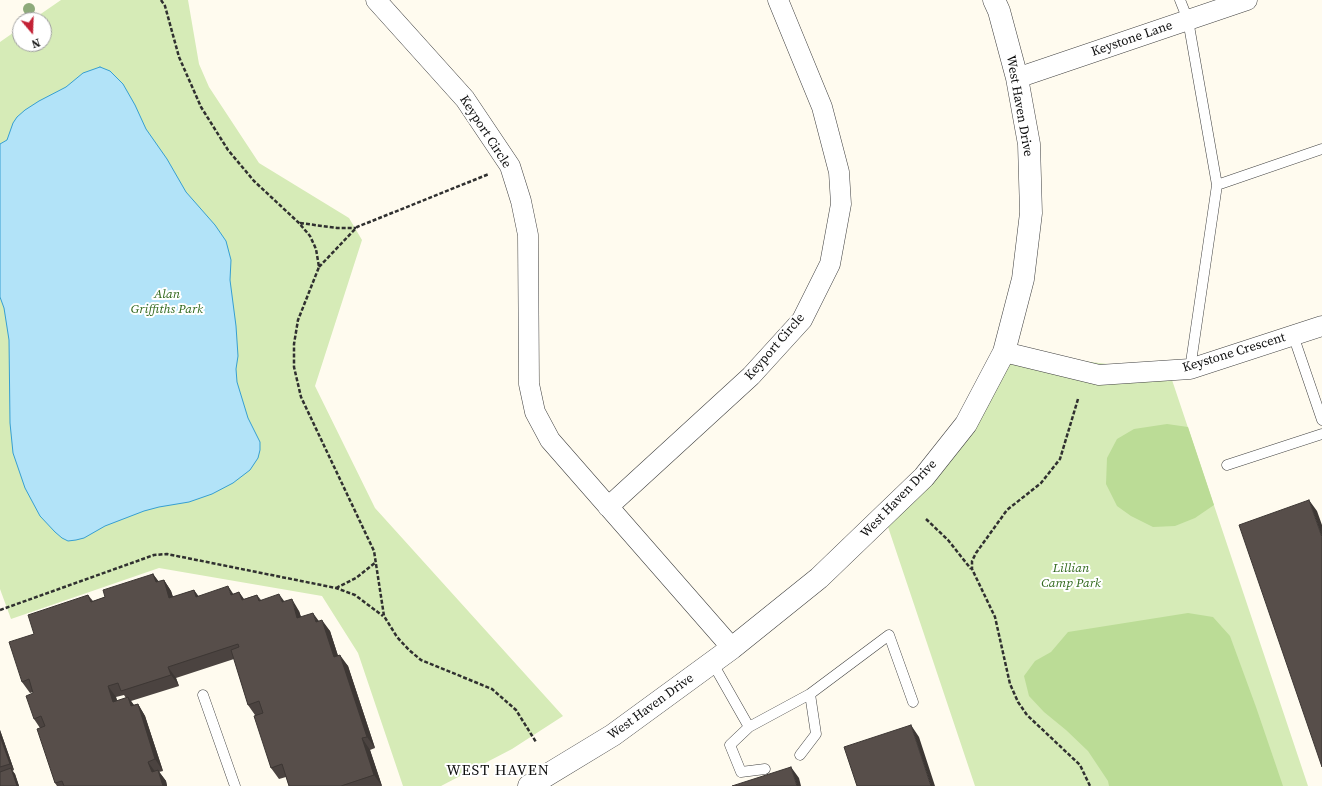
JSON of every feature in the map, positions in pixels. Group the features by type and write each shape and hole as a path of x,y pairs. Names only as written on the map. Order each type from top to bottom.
{"street":[{"name":"Keyport Circle","path":"376,0 465,99 510,166 521,201 528,235 529,384 535,412 550,440 732,648"},
{"name":"Keyport Circle","path":"608,507 751,376 802,320 830,264 841,204 839,172 822,107 778,0"},
{"name":"West Haven Drive","path":"529,786 613,735 732,648 819,578 924,477 966,424 1004,352 1023,279 1031,213 1029,144 1017,78 999,11 994,0"},
{"name":"Keystone Lane","path":"1017,78 1247,0"},
{"name":"Keystone Crescent","path":"1004,352 1099,375 1190,369 1322,326"}],"lane":[{"path":"1180,0 1188,20 1217,185 1190,369"},
{"path":"1217,185 1322,149"},
{"path":"1293,335 1322,420"},
{"path":"1227,465 1322,434"},
{"path":"765,768 741,772 730,745 748,727 810,694 889,635 913,702"},
{"path":"712,662 748,727"},
{"path":"800,755 816,734 810,694"},
{"path":"203,695 235,786"}],"path":[{"path":"161,0 165,6 179,58 201,108 228,150 249,175 300,222 310,236 316,249 319,267"},
{"path":"300,222 337,228 357,228 510,166"},
{"path":"357,228 319,267 298,320 294,344 294,367 301,397 369,537 377,562 384,616"},
{"path":"972,569 972,561 976,553 1007,510 1041,483 1060,459 1078,399"},
{"path":"926,519 948,540 972,569 995,617 1010,684 1018,702 1027,715 1080,765 1090,786"},
{"path":"0,610 154,555 167,554 336,588 355,595 384,616 397,637 421,660 492,689 516,710 536,742"},
{"path":"336,588 356,578 377,562"}],"green space":[{"name":"Alan Griffiths Park","path":"61,0 188,0 199,64 209,87 259,163 349,218 362,240 315,386 375,508 563,716 512,749 441,786 403,786 358,653 322,596 159,568 11,619 0,589 0,42 12,34 12,52 52,52 52,12 44,12"},
{"name":"Lillian Camp Park","path":"1004,352 1169,371 1308,786 975,786 884,515 924,477"},
{"path":"1167,424 1188,427 1214,505 1195,518 1175,526 1153,527 1131,516 1117,506 1106,484 1107,458 1117,439 1134,429"},
{"path":"1188,613 1213,617 1230,636 1283,786 1109,786 1108,781 1088,751 1044,712 1029,696 1024,676 1035,661 1051,652 1068,632"}],"water":[{"path":"100,67 110,71 123,84 146,129 167,159 186,192 215,225 226,241 231,260 230,280 238,356 236,369 237,382 248,418 260,442 260,450 258,458 250,470 233,483 212,494 189,502 144,511 105,526 84,538 68,541 55,532 40,516 25,488 13,453 10,423 9,340 4,308 0,297 0,144 7,140 13,123 25,110 66,87 83,73"}],"building":[{"path":"1309,500 1322,537 1322,767 1239,525"},
{"path":"153,574 156,582 164,580 169,598 194,590 196,597 228,586 231,595 239,592 242,600 257,595 259,601 279,594 282,602 292,599 297,618 313,613 316,622 322,620 334,657 340,655 367,737 362,738 374,775 341,786 289,786 282,764 271,768 254,716 263,713 259,701 248,705 231,650 239,647 238,644 168,667 171,675 121,691 118,683 108,686 113,702 128,697 131,706 138,704 155,759 148,762 152,772 158,770 163,786 64,786 62,781 55,783 37,729 45,726 41,716 34,719 26,696 33,693 29,679 22,682 9,642 34,634 28,615 88,595 91,602 105,597 103,590"},
{"path":"911,725 931,786 857,786 844,747"},
{"path":"0,736 10,764 0,767"},
{"path":"791,767 797,786 732,786"},
{"path":"11,768 17,786 0,786 0,772"}],"district":[{"name":"WEST HAVEN","path":"498,771"}]}
